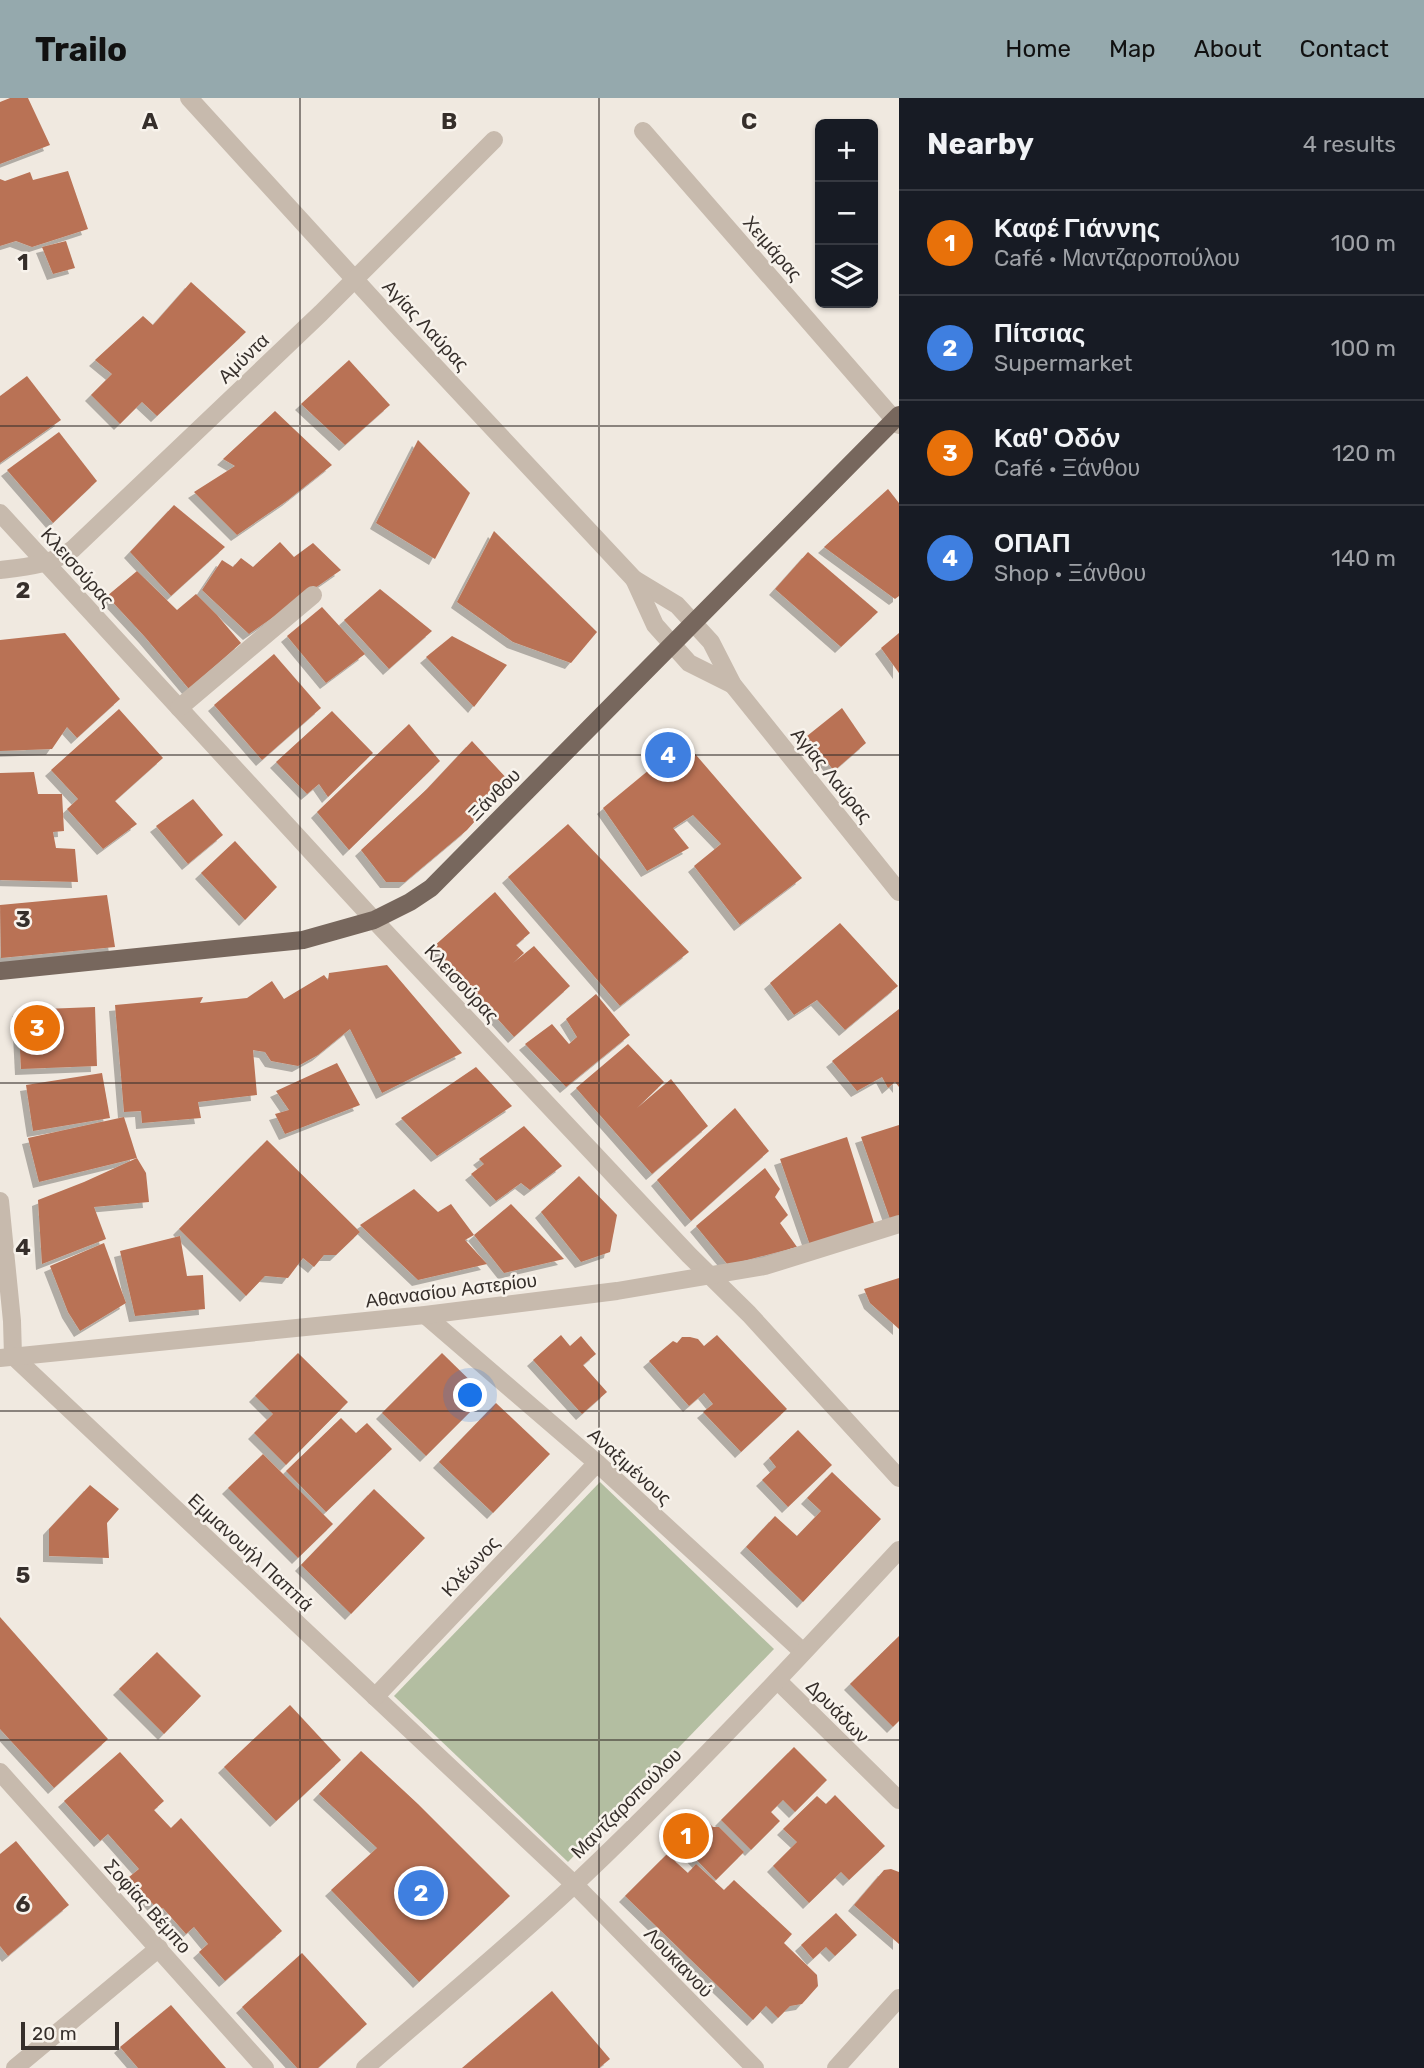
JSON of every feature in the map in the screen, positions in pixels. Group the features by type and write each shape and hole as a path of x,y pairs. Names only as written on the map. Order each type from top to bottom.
{"main road":[{"name":"Ξάνθου","path":"0,971 303,940 374,920 410,902 431,888 692,622 898,420"}],"street":[{"name":"Αγίας Λαύρας","path":"189,98 634,579 677,605 711,642 733,685 899,892"},
{"name":"Χειμάρας","path":"643,131 898,420"},
{"name":"Αμύντα","path":"0,570 61,558 86,538 494,140"},
{"name":"Κλεισούρας","path":"0,513 374,920 679,1245 749,1314 899,1478"},
{"name":"Αγίας Λαύρας","path":"634,579 655,625 671,644 689,663 733,685"},
{"path":"178,708 313,594"},
{"path":"0,1201 12,1321 6,1357"},
{"name":"Αθανασίου Αστερίου","path":"6,1357 425,1315 617,1291 765,1266 899,1224"},
{"name":"Αναξιμένους","path":"425,1315 597,1463 803,1652"},
{"name":"Εμμανουήλ Παππά","path":"6,1357 574,1884"},
{"name":"Κλέωνος","path":"375,1697 597,1463"},
{"name":"Μαντζαροπούλου","path":"365,2068 574,1884 620,1840 778,1681 899,1550"},
{"name":"Δρυάδων","path":"778,1681 899,1800"},
{"name":"Σοφίας Βέμπο","path":"0,1772 265,2068"},
{"name":"Λουκιανού","path":"574,1884 755,2068"},
{"path":"15,2068 159,1948"},
{"path":"836,2068 899,1998"}],"green space":[{"path":"600,1482 774,1649 568,1862 394,1696"}],"building":[{"path":"10,98 28,98 50,145 0,164 0,102"},
{"path":"68,171 88,229 32,247 16,241 0,246 0,179 5,181 30,172 33,180"},
{"path":"66,241 75,268 53,274 42,247"},
{"path":"191,282 246,332 157,416 142,402 120,424 91,395 112,374 95,360 143,316 153,325"},
{"path":"349,360 390,405 345,445 301,404"},
{"path":"27,376 61,420 0,463 0,396"},
{"path":"275,411 332,465 237,535 194,492 235,466 223,459"},
{"path":"59,432 97,481 53,523 7,470"},
{"path":"418,440 470,493 435,559 376,523"},
{"path":"888,489 899,503 899,596 895,599 824,547"},
{"path":"174,505 225,547 171,596 130,552"},
{"path":"494,531 597,632 571,663 513,642 457,602"},
{"path":"280,542 294,557 313,543 341,570 249,634 202,590 222,560 233,567 241,558 253,567"},
{"path":"808,552 878,612 841,647 775,589"},
{"path":"137,571 177,610 196,594 241,643 189,689 107,596"},
{"path":"380,589 432,631 389,669 344,620"},
{"path":"322,607 365,654 326,683 287,636"},
{"path":"65,633 120,699 77,738 67,727 52,749 0,751 0,640"},
{"path":"899,633 899,673 881,648"},
{"path":"452,636 507,665 474,707 426,657"},
{"path":"274,654 321,708 262,760 214,705"},
{"path":"842,708 866,743 834,771 807,736"},
{"path":"119,709 163,758 115,801 137,824 103,849 67,809 78,799 51,770"},
{"path":"332,711 373,753 328,797 319,784 307,794 276,762"},
{"path":"409,724 440,761 349,850 317,812"},
{"path":"472,741 510,782 467,830 405,882 386,882 361,850 427,789"},
{"path":"684,741 802,878 740,925 694,866 721,844 693,815 673,828 689,848 647,871 603,808"},
{"path":"34,772 38,794 62,794 64,831 53,832 56,848 75,849 78,882 0,880 0,773"},
{"path":"193,799 223,835 188,864 156,826"},
{"path":"568,824 689,952 620,1006 508,877"},
{"path":"235,841 277,887 245,920 201,873"},
{"path":"495,892 530,933 516,945 524,953 513,963 534,946 570,986 514,1037 433,947"},
{"path":"107,895 115,947 1,958 0,905"},
{"path":"840,923 898,986 845,1030 817,1000 794,1015 770,983"},
{"path":"387,965 462,1053 382,1093 350,1029 318,1055 298,1066 271,1061 265,1052 253,1050 257,1095 198,1102 201,1118 142,1123 141,1111 124,1112 115,1005 203,997 200,1003 247,998 272,981 284,999 324,975 328,980 329,973"},
{"path":"596,994 630,1035 566,1087 525,1044 552,1024 569,1044 577,1037 566,1019"},
{"path":"95,1007 97,1066 21,1069 18,1010"},
{"path":"899,1009 899,1087 895,1082 888,1088 882,1077 857,1091 832,1061"},
{"path":"628,1044 664,1082 637,1108 671,1079 708,1126 652,1174 576,1088"},
{"path":"337,1063 360,1105 285,1134 275,1114 289,1110 276,1091"},
{"path":"476,1067 512,1106 437,1156 401,1118"},
{"path":"102,1073 110,1118 33,1131 26,1085"},
{"path":"735,1108 769,1151 691,1221 657,1180"},
{"path":"124,1117 137,1158 39,1182 28,1138"},
{"path":"899,1125 899,1216 890,1219 861,1137"},
{"path":"524,1126 562,1166 530,1190 521,1183 496,1201 471,1174 484,1164 479,1159"},
{"path":"847,1137 874,1223 810,1245 780,1159"},
{"path":"267,1140 360,1232 336,1255 324,1255 314,1267 303,1258 288,1278 265,1276 246,1296 179,1229"},
{"path":"137,1158 146,1173 149,1202 94,1207 106,1239 42,1264 38,1200"},
{"path":"765,1168 780,1189 775,1197 788,1215 780,1223 797,1247 728,1265 696,1226"},
{"path":"579,1176 617,1215 610,1252 581,1262 541,1212"},
{"path":"414,1189 438,1212 451,1204 474,1235 465,1240 487,1264 418,1280 360,1225"},
{"path":"511,1204 564,1259 504,1273 474,1235"},
{"path":"180,1236 187,1276 203,1275 205,1309 135,1316 120,1251"},
{"path":"104,1243 126,1303 80,1331 68,1312 50,1266"},
{"path":"899,1278 899,1329 870,1303 864,1289"},
{"path":"561,1335 570,1346 581,1336 596,1354 583,1365 607,1392 582,1414 533,1360"},
{"path":"717,1335 787,1409 741,1452 703,1412 713,1404 704,1393 689,1406 649,1361 682,1337 698,1339 704,1346"},
{"path":"298,1353 348,1402 286,1465 254,1433 273,1414 255,1396"},
{"path":"442,1353 486,1396 426,1456 382,1413"},
{"path":"496,1403 550,1454 493,1513 439,1462"},
{"path":"341,1418 356,1433 367,1423 392,1449 326,1512 286,1471"},
{"path":"798,1430 832,1465 788,1507 762,1480 776,1467 769,1458"},
{"path":"263,1454 333,1524 298,1558 228,1488"},
{"path":"832,1472 881,1519 803,1602 746,1547 775,1516 797,1536 821,1511 807,1498"},
{"path":"90,1485 119,1509 107,1523 109,1558 49,1556 49,1529"},
{"path":"374,1489 425,1538 351,1614 301,1565"},
{"path":"0,1617 108,1739 54,1788 0,1729"},
{"path":"899,1636 899,1721 893,1727 850,1684"},
{"path":"157,1652 201,1696 164,1734 119,1689"},
{"path":"290,1705 341,1760 276,1821 224,1767"},
{"path":"794,1747 827,1780 795,1812 783,1800 771,1812 780,1821 751,1850 721,1820"},
{"path":"361,1751 510,1896 419,1982 331,1890 377,1848 319,1794"},
{"path":"120,1752 164,1801 154,1810 171,1828 181,1818 282,1931 225,1981 199,1952 208,1944 194,1927 186,1934 163,1908 159,1911 129,1877 139,1869 108,1834 100,1841 64,1801"},
{"path":"835,1795 885,1846 849,1880 841,1872 809,1903 773,1866 797,1842 783,1829 817,1796 826,1804"},
{"path":"703,1817 713,1827 719,1827 744,1852 716,1880 687,1850 681,1856 673,1848"},
{"path":"16,1841 69,1905 8,1956 0,1946 0,1854"},
{"path":"667,1854 688,1873 696,1864 724,1890 734,1880 792,1934 784,1943 817,1975 818,1986 802,2004 790,2006 778,2018 766,2006 753,2020 625,1896"},
{"path":"884,1870 899,1872 899,1944 854,1905"},
{"path":"836,1913 857,1935 835,1956 826,1947 813,1959 801,1945"},
{"path":"302,1953 367,2024 318,2068 297,2068 242,2007"},
{"path":"552,1991 610,2059 599,2068 462,2068"},
{"path":"171,2005 226,2068 138,2068 120,2047"}],"place":[{"name":"ΟΠΑΠ","path":"668,755"},
{"name":"Καθ' Οδόν","path":"37,1028"},
{"name":"Καφέ Γιάννης","path":"686,1836"},
{"name":"Πίτσιας","path":"421,1893"}]}
